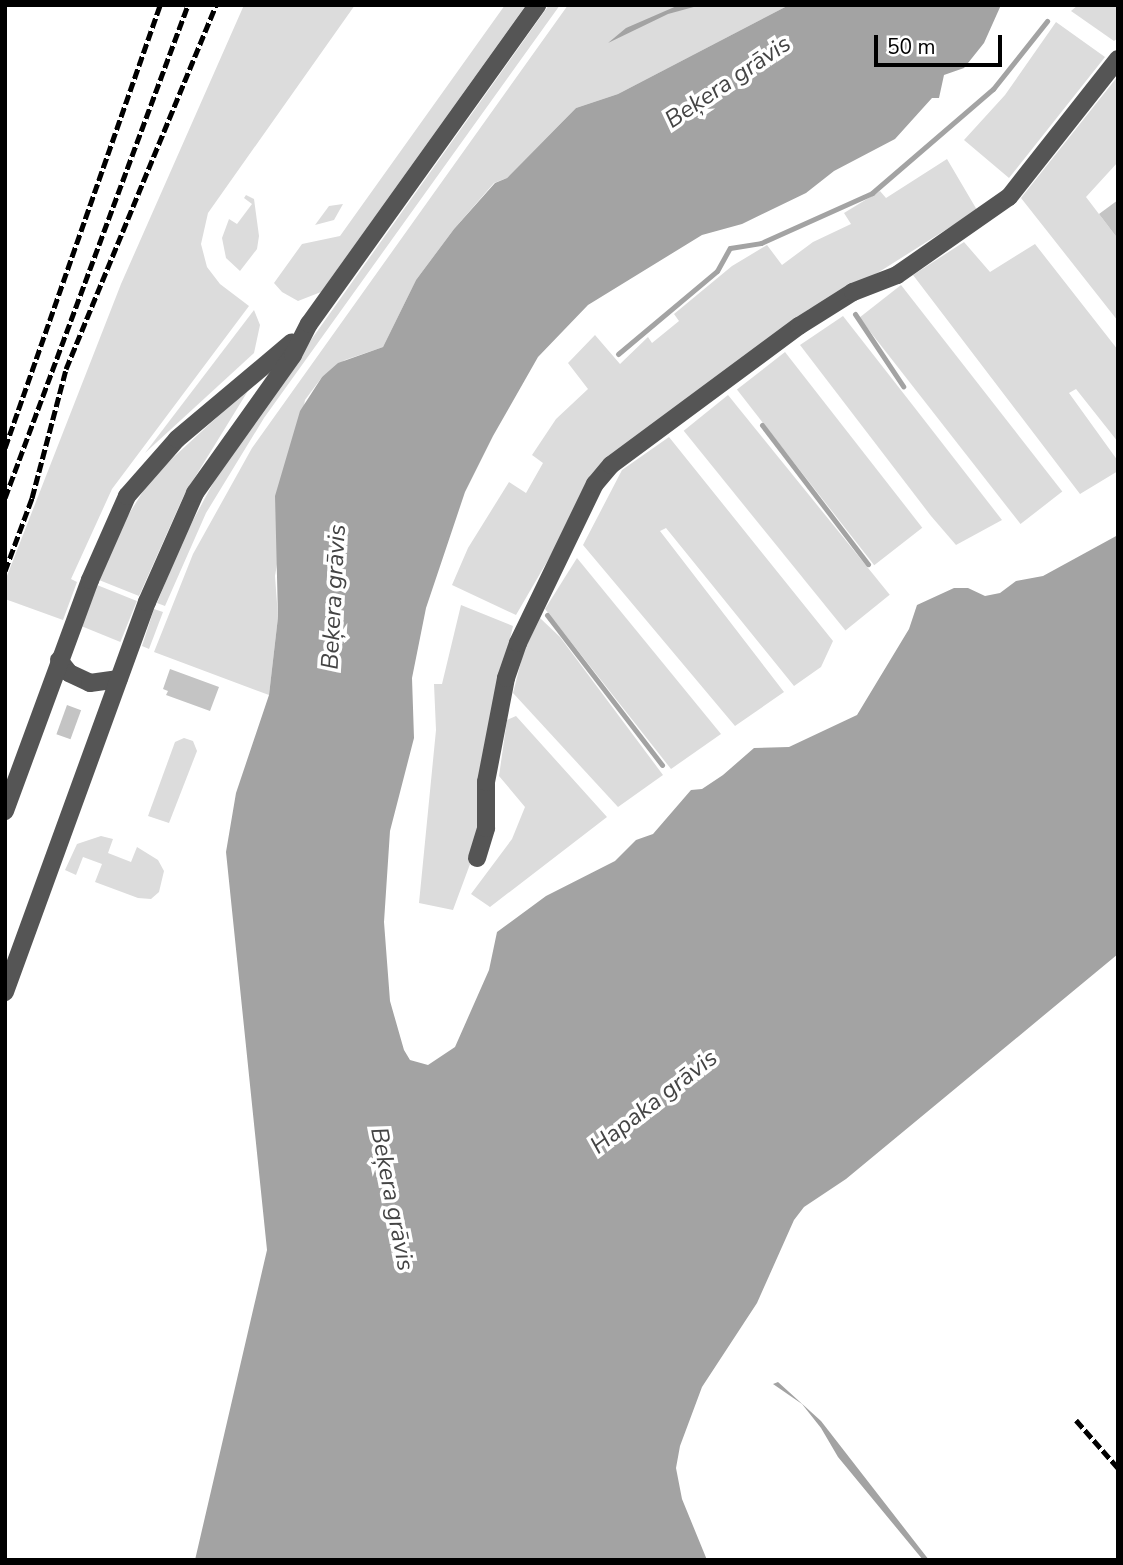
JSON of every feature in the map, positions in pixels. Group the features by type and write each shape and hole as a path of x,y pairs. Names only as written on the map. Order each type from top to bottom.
{"street":[{"path":"5,992 170,544 195,493 293,355 309,324 537,5"},
{"path":"477,858 486,828 486,782 506,678 518,643 595,484 611,465 799,326 853,292 897,275 1009,197 1118,59"},
{"path":"5,811 108,533 134,486 177,439 254,371 268,365 309,324"},
{"path":"59,660 69,673 90,683 119,679"}],"shaded area":[{"path":"244,5 355,5 208,213 201,244 207,267 220,284 249,306 112,489 71,579 77,582 63,620 5,599 5,581 121,284"},
{"path":"505,5 526,5 321,292 298,301 282,292 274,283 302,244 340,236"},
{"path":"549,5 560,5 264,418 206,513 165,606 157,603 184,537 225,461"},
{"path":"568,5 789,5 618,94 576,108 507,178 494,183 454,229 416,280 383,347 345,360 322,377 305,400 275,576 278,617 269,695 154,652 193,554 252,448"},
{"path":"1078,5 1118,5 1118,38 1114,41 1071,11"},
{"path":"1056,22 1105,57 1009,178 964,140 1005,95"},
{"path":"1118,76 1118,162 1086,197 1118,239 1118,321 1021,198"},
{"path":"947,159 977,210 879,272 809,309 605,462 516,615 452,585 468,548 509,482 526,493 543,463 532,455 556,419 588,389 568,363 595,335 620,364 648,337 652,343 679,321 674,314 732,266 767,245 782,265 813,242 851,224 844,213 880,191 886,198"},
{"path":"246,195 254,199 259,236 257,249 240,271 226,258 222,238 229,219 237,224 252,204 244,198"},
{"path":"343,204 334,220 315,225 329,206"},
{"path":"964,242 990,272 1035,244 1118,350 1118,442 1076,389 1069,393 1118,461 1118,471 1080,494 913,275"},
{"path":"901,285 1062,491 1021,524 859,318"},
{"path":"254,310 260,325 254,353 145,453"},
{"path":"843,316 1002,520 956,545 931,516 800,345"},
{"path":"785,352 922,528 874,565 737,390"},
{"path":"251,386 184,495 139,596 99,580 122,525 152,477"},
{"path":"728,395 890,595 845,631 684,431"},
{"path":"669,437 833,641 821,667 794,686 666,528 660,531 784,692 735,726 583,545 622,470"},
{"path":"577,558 721,734 671,769 545,609"},
{"path":"97,585 137,601 120,642 81,626"},
{"path":"461,605 513,626 497,695 476,848 453,910 419,903 436,730 434,684 442,684"},
{"path":"154,609 163,612 149,649 142,646"},
{"path":"540,618 560,637 663,775 618,807 513,693 524,650"},
{"path":"516,716 607,817 490,907 471,894 512,839 525,807 499,776 507,720"},
{"path":"184,738 193,741 197,751 169,823 148,816 175,742"},
{"path":"101,836 113,839 108,853 131,862 137,847 158,860 164,871 159,892 151,899 138,898 95,882 102,864 83,857 76,875 65,870 77,844"}],"water":[{"path":"679,5 701,5 668,14 608,43 626,28"},
{"path":"789,5 1001,5 984,43 964,68 944,75 939,98 932,98 895,139 834,171 806,193 742,224 702,235 588,305 538,357 465,492 426,608 412,678 414,738 390,831 384,922 390,1001 404,1050 410,1060 428,1065 455,1047 489,970 497,932 546,896 615,861 636,840 653,834 691,790 702,789 723,775 754,748 789,747 857,715 909,629 917,605 954,588 968,588 985,596 1000,593 1016,581 1043,576 1118,535 1118,954 846,1179 804,1207 794,1220 757,1303 702,1387 680,1446 676,1468 682,1499 707,1560 195,1560 267,1250 226,852 236,793 269,695 278,617 275,496 300,411 322,377 338,363 383,347 416,280 454,229 495,183 507,178 576,108 618,94"},
{"path":"778,1382 821,1421 929,1560 923,1560 838,1457 821,1428 802,1404 773,1384"}],"building":[{"path":"1118,200 1118,239 1099,214"},
{"path":"170,669 219,687 210,711 166,695 168,691 163,689"},
{"path":"67,705 81,710 70,739 56,734"}],"waterway":[{"path":"618,354 717,271 730,248 761,243 872,193 993,89 1047,21"},
{"path":"855,314 903,386"},
{"path":"762,425 868,564"},
{"path":"547,615 662,765"}],"railway":[{"path":"5,448 160,5"},
{"path":"5,498 188,5"},
{"path":"5,571 32,498 66,369 216,5"},
{"path":"1076,1420 1118,1468"}],"water label":[{"name":"Beķera grāvis","path":"728,82"},
{"name":"Beķera grāvis","path":"334,597"},
{"name":"Hapaka grāvis","path":"654,1102"},
{"name":"Beķera grāvis","path":"392,1199"}]}
